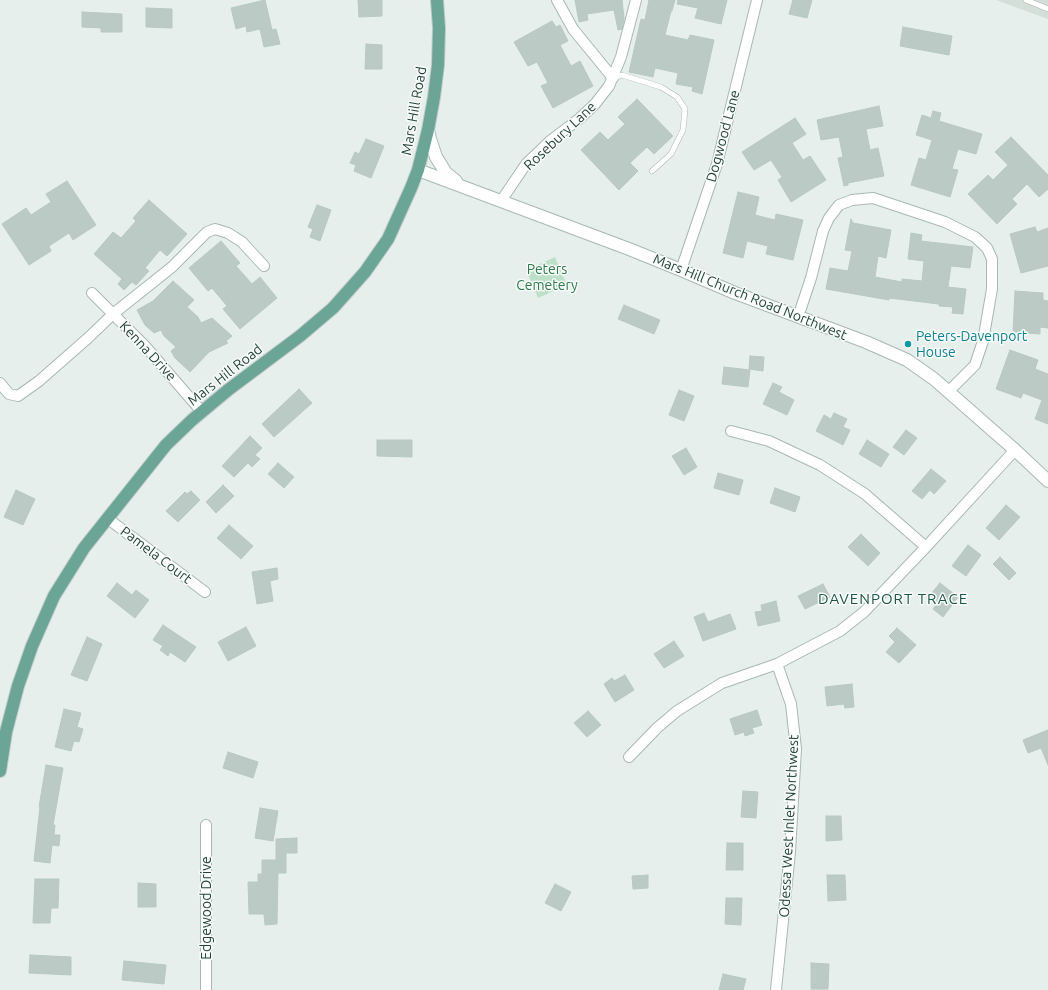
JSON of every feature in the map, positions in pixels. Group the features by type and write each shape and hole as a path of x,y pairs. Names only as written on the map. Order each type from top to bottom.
{"main road":[{"name":"Mars Hill Road","path":"0,771 6,732 18,686 32,646 54,596 84,548 166,445 228,390 300,336 334,308 351,290 388,239 418,170 428,130 438,65 439,28 437,0"}],"street":[{"path":"558,0 573,28 613,78"},
{"name":"Rosebury Lane","path":"501,201 526,164 550,141 579,119 595,104 609,86 621,57 636,0"},
{"name":"Dogwood Lane","path":"681,270 717,164 757,0"},
{"path":"428,130 432,148 441,166 446,174 463,187"},
{"name":"Mars Hill Church Road Northwest","path":"418,170 681,270 735,293 866,342 907,360 949,391 1048,481"},
{"path":"798,316 811,278 823,231 829,218 839,206 852,200 873,198 945,222 975,237 987,248 992,259 990,297 983,341 975,365 949,391"},
{"path":"0,383 9,394 18,396 39,381 113,314 172,267 207,232 215,229 228,233 242,242 264,266"},
{"name":"Kenna Drive","path":"92,293 145,346 202,412"},
{"path":"731,430 769,441 820,465 865,494 926,547"},
{"path":"629,757 657,728 677,711 722,682 777,664 840,631 864,612 1015,450"},
{"name":"Pamela Court","path":"107,518 205,592"},
{"name":"Odessa West Inlet Northwest","path":"776,990 790,852 796,749 791,704 777,664"},
{"name":"Edgewood Drive","path":"206,825 206,990"}],"lane":[{"path":"1026,0 1048,9"},
{"path":"613,78 622,75 661,87 677,97 685,109 683,130 671,154 652,171"}],"shaded area":[{"path":"996,0 1048,0 1048,19"}],"green space":[{"name":"Peters Cemetery","path":"555,257 567,285 538,298 526,270"}],"building":[{"path":"265,0 272,30 276,29 280,44 264,47 260,29 247,32 246,26 236,29 231,8"},
{"path":"358,0 382,0 382,16 359,17"},
{"path":"575,0 622,0 624,18 622,29 618,30 614,10 587,14 588,20 579,22"},
{"path":"649,0 675,0 665,35 688,40 690,35 714,40 702,94 692,91 693,87 676,84 678,73 655,68 653,77 629,72 641,19 645,20"},
{"path":"678,0 727,0 721,24 695,18 698,8 677,4"},
{"path":"793,0 812,0 807,18 789,14"},
{"path":"146,8 172,9 172,28 146,27"},
{"path":"82,12 122,14 122,32 101,32 101,28 82,27"},
{"path":"552,21 556,27 560,25 568,41 560,45 571,66 580,61 593,86 553,108 541,86 548,83 537,62 528,66 514,42"},
{"path":"903,27 952,36 949,55 900,46"},
{"path":"366,44 382,45 382,69 365,69"},
{"path":"637,99 673,136 654,154 647,147 630,163 638,171 619,190 581,150 600,132 608,140 625,124 618,117"},
{"path":"879,106 883,126 866,129 870,150 878,148 884,176 848,183 848,185 844,186 838,158 843,157 839,137 821,140 817,120"},
{"path":"933,111 941,113 939,121 982,134 976,154 958,149 952,169 958,170 950,197 911,185 919,158 926,160 932,140 916,135 922,115 931,118"},
{"path":"795,118 806,134 792,143 803,160 810,156 826,180 791,202 778,180 782,177 771,160 754,170 742,152"},
{"path":"1011,137 1048,175 1048,189 1039,197 1027,184 1012,199 1017,204 997,224 968,194 988,175 993,180 1008,165 995,152"},
{"path":"366,139 384,146 371,178 354,171 356,165 350,163 355,152 359,154"},
{"path":"67,181 96,225 73,240 69,233 49,246 51,251 29,265 2,224 26,208 31,215 51,202 46,194"},
{"path":"738,192 759,197 755,215 775,220 776,214 803,220 793,260 766,254 768,246 747,241 743,258 723,253"},
{"path":"149,200 187,234 167,256 160,250 145,268 149,271 136,285 132,282 124,290 118,284 122,279 94,254 113,232 121,238 136,221 133,218"},
{"path":"317,205 331,210 320,241 310,237 313,229 308,227"},
{"path":"851,219 853,223 891,230 886,258 878,256 875,277 902,282 902,279 922,281 924,261 908,259 911,233 922,235 921,241 973,247 970,268 951,266 948,287 966,289 963,314 952,313 953,307 939,306 939,304 889,298 889,300 826,289 830,268 848,271 852,251 845,250"},
{"path":"1035,227 1037,232 1048,228 1048,266 1021,273 1010,234"},
{"path":"221,241 240,263 236,266 252,284 260,277 277,298 240,329 223,309 227,306 212,288 208,291 189,268"},
{"path":"173,281 194,300 187,307 198,317 201,323 212,318 232,336 226,341 228,343 209,352 190,372 175,358 171,351 176,347 164,336 161,330 154,333 145,325 137,310 153,301"},
{"path":"1015,291 1043,293 1043,300 1048,301 1048,328 1040,327 1040,334 1013,332"},
{"path":"624,305 660,320 654,334 618,319"},
{"path":"1010,350 1038,360 1035,369 1048,374 1048,424 1035,419 1042,400 1023,393 1021,398 996,389"},
{"path":"750,356 764,357 763,371 749,369"},
{"path":"724,367 750,370 748,387 722,384"},
{"path":"773,383 782,387 779,392 794,400 787,415 763,404"},
{"path":"299,389 312,403 274,437 262,424"},
{"path":"679,390 694,396 684,421 669,415"},
{"path":"834,413 847,419 843,427 850,430 843,445 816,431 824,415 831,419"},
{"path":"906,430 917,438 904,455 893,447"},
{"path":"250,436 262,448 255,455 260,459 252,467 248,463 234,477 222,466"},
{"path":"377,440 412,440 412,457 377,456"},
{"path":"867,440 889,454 881,467 859,454"},
{"path":"686,448 697,467 684,475 672,456"},
{"path":"278,463 294,477 284,488 268,474"},
{"path":"931,469 946,481 934,494 930,490 922,499 912,491"},
{"path":"718,473 743,480 739,495 714,488"},
{"path":"223,485 234,496 216,513 206,502"},
{"path":"775,488 800,497 795,512 770,503"},
{"path":"16,490 35,499 23,525 4,517"},
{"path":"191,491 200,500 178,522 166,511 185,492 187,494"},
{"path":"1006,505 1020,517 999,540 986,528"},
{"path":"229,525 253,546 241,559 217,538"},
{"path":"861,534 880,553 868,566 848,547"},
{"path":"968,545 981,555 966,576 952,566"},
{"path":"1000,557 1016,573 1009,580 993,564"},
{"path":"277,568 278,579 270,581 273,601 257,604 252,572"},
{"path":"117,583 132,595 136,590 149,600 135,618 107,596"},
{"path":"940,583 958,597 943,617 933,609 938,602 930,595"},
{"path":"823,584 830,597 805,609 798,596"},
{"path":"776,601 780,621 758,626 755,612 762,611 761,605"},
{"path":"704,613 708,622 730,614 736,629 703,641 694,617"},
{"path":"163,625 196,647 185,662 170,652 168,656 160,650 163,646 153,640"},
{"path":"246,627 256,646 228,661 218,642"},
{"path":"897,628 916,645 899,663 886,652 895,642 889,636"},
{"path":"87,637 102,644 87,681 71,675"},
{"path":"674,641 684,656 664,668 654,654"},
{"path":"625,675 634,690 615,702 604,684 612,678 614,681"},
{"path":"852,684 854,707 845,708 844,704 827,706 825,687"},
{"path":"64,709 81,713 77,727 83,729 79,742 74,741 71,751 55,747"},
{"path":"757,710 762,725 752,728 754,733 745,736 744,732 735,735 730,719"},
{"path":"588,711 601,725 587,737 574,723"},
{"path":"1048,730 1048,765 1041,748 1028,753 1023,740"},
{"path":"228,752 258,762 253,778 223,768"},
{"path":"46,765 63,768 53,825 55,825 54,835 60,835 59,846 52,845 50,863 34,861 39,807"},
{"path":"743,791 758,792 756,818 741,817"},
{"path":"260,808 278,811 273,841 255,838"},
{"path":"826,816 841,816 842,840 826,841"},
{"path":"297,838 297,853 286,853 286,873 278,873 277,924 265,925 264,914 249,914 248,882 258,882 258,874 262,874 262,860 276,860 276,839"},
{"path":"727,843 743,843 743,870 726,870"},
{"path":"648,875 648,888 633,889 632,876"},
{"path":"827,875 845,875 846,900 828,901"},
{"path":"35,879 59,879 58,908 51,908 50,923 33,923"},
{"path":"138,883 156,884 156,907 138,907"},
{"path":"555,884 571,892 561,911 545,903"},
{"path":"726,898 742,898 741,925 725,924"},
{"path":"30,955 71,957 71,975 29,973"},
{"path":"124,961 166,965 164,984 122,980"},
{"path":"811,963 829,964 828,989 811,989"},
{"path":"723,974 746,979 743,990 719,990"}],"place":[{"name":"Peters-Davenport House","path":"908,344"}],"district":[{"name":"DAVENPORT TRACE","path":"893,599"}]}
